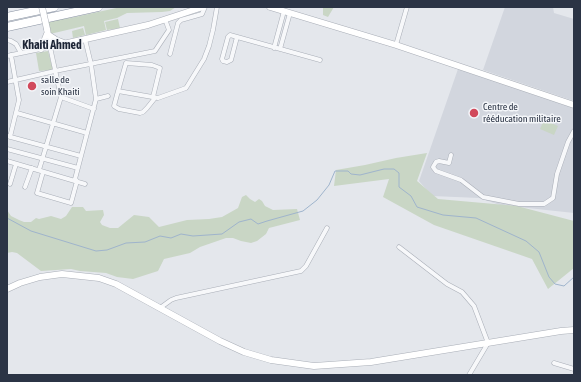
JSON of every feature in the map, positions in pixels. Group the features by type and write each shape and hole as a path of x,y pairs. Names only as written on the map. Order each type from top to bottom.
{"highway":[{"path":"7,17 54,7"},
{"path":"7,27 98,7"}],"main road":[{"path":"42,7 50,47 142,26 204,7"},
{"path":"270,7 396,45 574,105"},
{"path":"47,32 56,40 65,43"},
{"path":"41,49 47,32"},
{"path":"7,289 40,277 62,274 99,278 116,284 220,341 244,352 271,360 301,365 328,366 370,362 574,330"}],"street":[{"path":"170,54 178,23 181,20 202,14 204,7"},
{"path":"118,91 154,98 162,97 186,88 204,59 209,46 217,7"},
{"path":"396,45 407,7"},
{"path":"274,48 287,12"},
{"path":"280,49 287,12"},
{"path":"7,82 155,51 169,30 165,19"},
{"path":"237,37 231,60 227,62 223,61 222,58 228,36 237,37 320,60"},
{"path":"81,156 47,146 9,136 17,113 19,100 16,80 9,56 50,47 61,97 53,123 47,146 43,159 37,193 71,203 77,181 75,179 96,99 91,64 85,39"},
{"path":"7,40 16,44 20,54"},
{"path":"126,63 152,65 160,68 154,98 143,112 135,113 119,109 114,106 126,63"},
{"path":"96,99 108,96"},
{"path":"61,97 94,109"},
{"path":"17,113 87,133"},
{"path":"451,155 449,163 439,161 436,162 433,168 436,171 461,180 483,197 519,204 544,204 553,198 556,174 568,142 574,131"},
{"path":"7,149 78,168"},
{"path":"7,161 85,184"},
{"path":"10,184 16,164"},
{"path":"25,187 32,168"},
{"path":"160,308 176,298 301,271 306,266 327,228"},
{"path":"399,247 447,284 462,292 474,306 488,343 469,375"},
{"path":"554,363 573,369 574,362"}],"shaded area":[{"path":"505,7 553,7 554,13 574,19 574,101 483,70"},
{"path":"458,69 574,108 574,213 500,205 479,198 432,196 419,181"}],"green space":[{"path":"121,7 176,7 170,11 162,12 127,13 117,18 104,21 106,30 86,35 84,26 50,34 48,21"},
{"path":"323,7 334,7 328,17 323,15"},
{"path":"118,19 120,28 107,30 105,22"},
{"path":"83,28 85,35 73,38 72,31"},
{"path":"48,51 53,70 39,71 36,53"},
{"path":"544,120 558,126 554,135 540,129"},
{"path":"427,153 417,181 438,199 517,206 574,221 574,268 548,289 532,259 434,225 383,197 389,179 334,186 336,170"},
{"path":"246,195 255,202 259,199 265,206 273,210 297,209 300,220 269,228 266,234 257,241 251,243 233,238 226,238 200,247 190,253 164,259 158,271 133,279 117,277 106,273 71,269 41,271 17,253 7,253 7,210 11,216 19,220 31,222 36,218 39,219 51,216 61,219 66,216 72,207 83,207 86,211 103,210 104,215 100,222 102,225 110,228 118,228 134,215 149,217 159,227 187,220 222,217 238,208 242,197"}],"waterway":[{"path":"7,218 31,231 96,251 107,250 126,243 145,242 160,236 171,238 181,234 193,236 222,234 239,222 251,219 258,224 303,211 317,200 329,185 335,171 348,171 351,174 360,175 384,169 394,169 399,173 399,187 411,196 417,207 443,215 476,218 526,241 539,252 549,277 555,284 564,286 574,277"}],"place":[{"name":"salle de soin Khaiti","path":"32,86"},
{"name":"Centre de rééducation militaire","path":"474,113"}],"district":[{"name":"Khaiti Ahmed","path":"52,45"}]}
